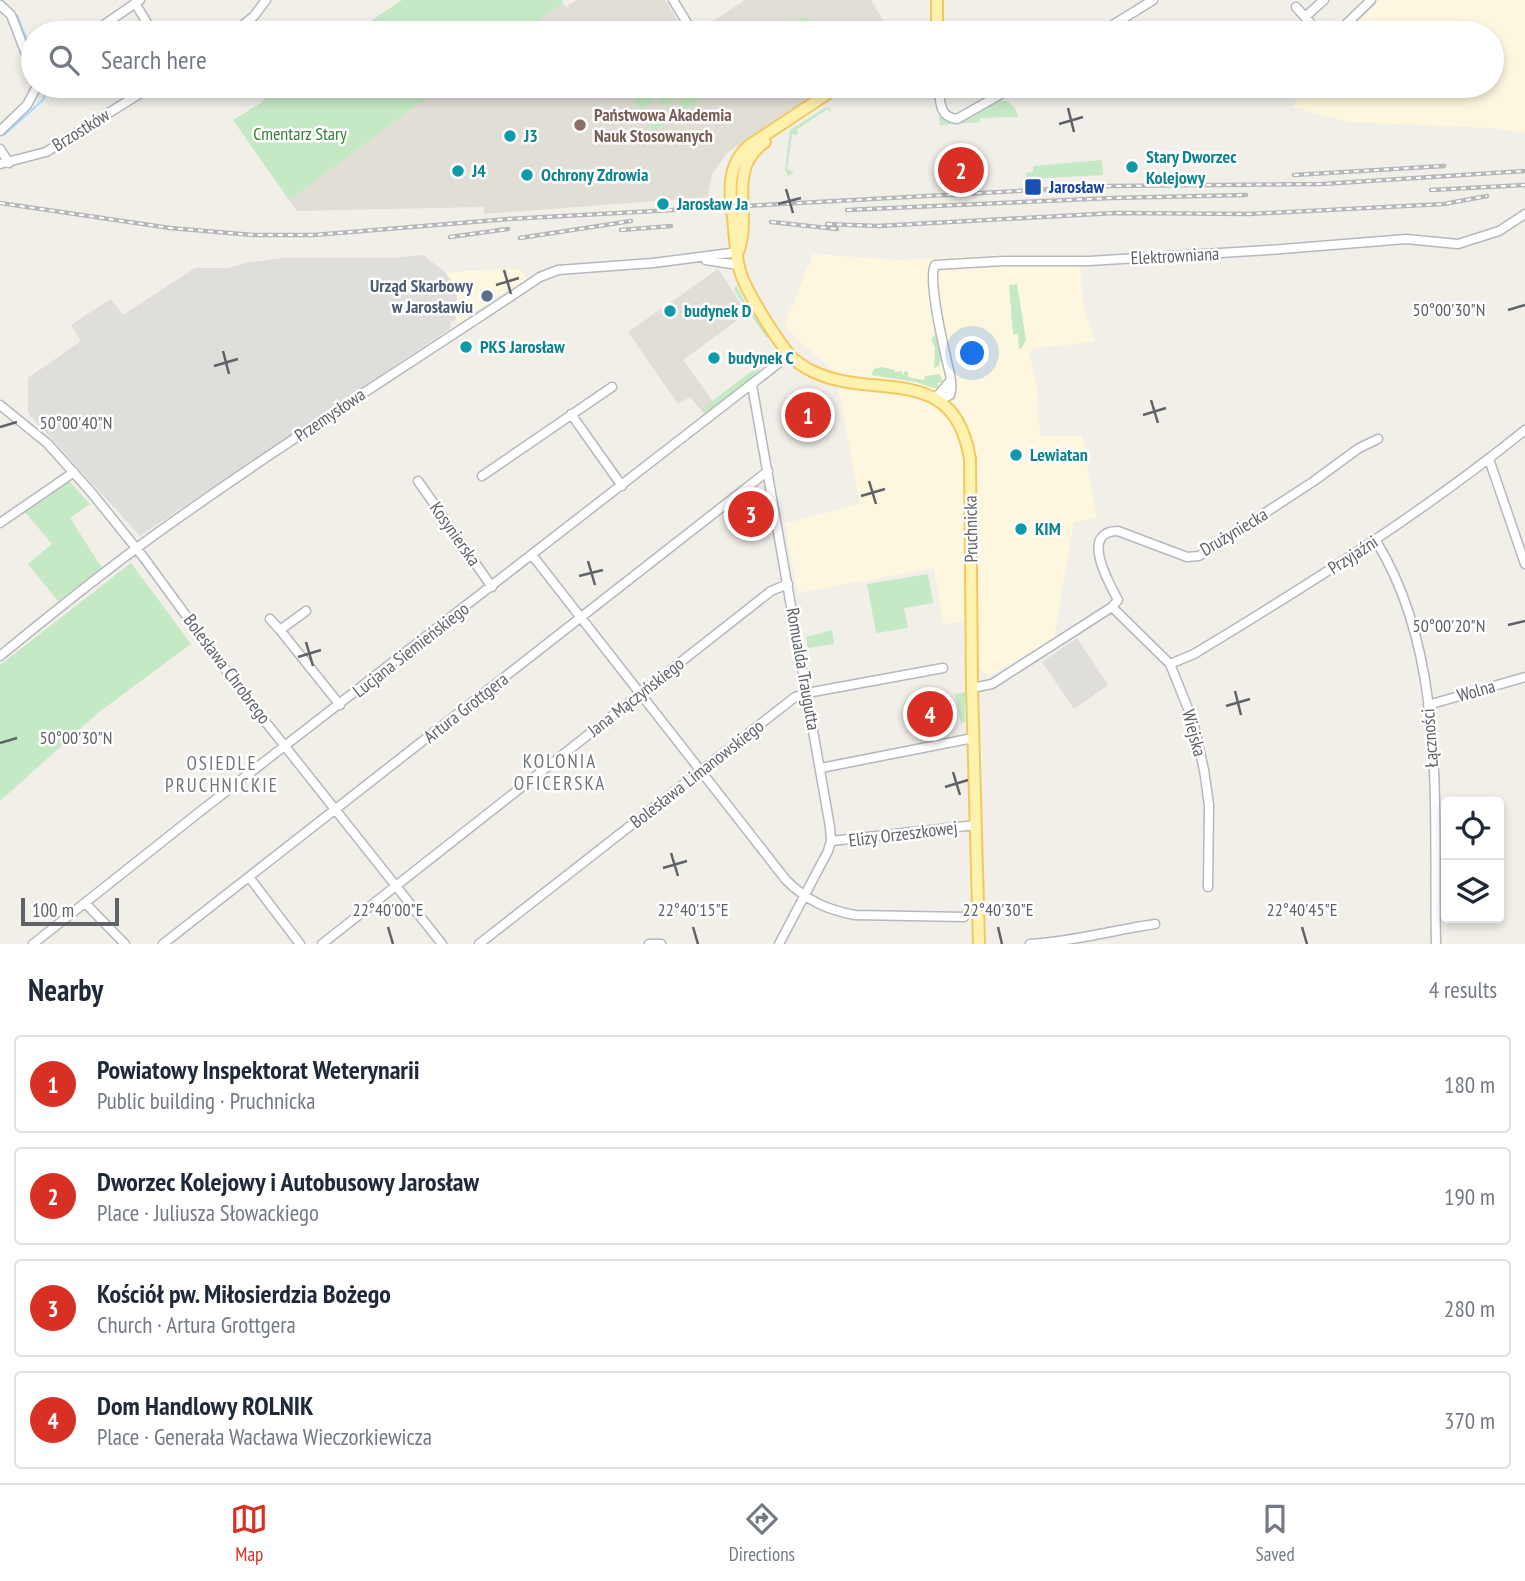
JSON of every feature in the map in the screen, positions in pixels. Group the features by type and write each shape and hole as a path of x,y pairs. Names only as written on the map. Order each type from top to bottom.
{"main road":[{"path":"937,0 937,21"},
{"name":"Pruchnicka","path":"821,98 750,145 741,152 734,164 731,176 732,212 738,265 755,301 789,355 813,372 831,378 912,389 938,401 955,417 964,433 970,459 972,688 979,944"},
{"name":"Pruchnicka","path":"738,252 744,226 742,172 751,153 832,98"}],"street":[{"path":"248,21 266,0"},
{"path":"673,0 686,21"},
{"path":"1119,21 1153,0"},
{"path":"1349,21 1371,0"},
{"path":"1305,17 1322,1"},
{"path":"109,21 137,2 147,21"},
{"path":"0,5 11,15 21,41"},
{"path":"1296,7 1308,21"},
{"path":"0,131 31,98"},
{"name":"Brzostków","path":"4,163 46,152 133,98"},
{"path":"941,98 943,112 952,119 963,117 994,98"},
{"path":"0,149 4,163"},
{"name":"Elektrowniana","path":"938,401 950,395 952,386 940,333 932,276 935,265 1003,261 1089,261 1406,239 1458,244 1499,231 1525,214"},
{"path":"696,258 738,252"},
{"path":"696,258 738,265"},
{"name":"Przemysłowa","path":"0,656 137,549 323,420 540,277 558,270 696,258"},
{"name":"Lucjana Siemieńskiego","path":"33,944 789,355"},
{"name":"Romualda Traugutta","path":"752,385 821,768 831,841"},
{"path":"482,476 612,387"},
{"name":"Bolesława Chrobrego","path":"0,405 47,443 74,472 137,549 245,696 442,944"},
{"path":"571,414 622,485"},
{"name":"Przyjaźni","path":"1170,664 1194,654 1376,541 1525,430"},
{"name":"Drużyniecka","path":"1115,604 1100,560 1098,543 1100,538 1110,531 1118,531 1186,557 1199,556 1378,439"},
{"path":"1489,459 1525,564"},
{"name":"Artura Grottgera","path":"163,944 768,471"},
{"path":"0,523 74,472"},
{"name":"Kosynierska","path":"418,481 492,587"},
{"name":"Łączności","path":"1376,541 1402,592 1418,641 1428,705 1434,807 1436,944"},
{"path":"532,555 786,880 804,897 839,912 855,915 964,918"},
{"name":"Jana Mączyńskiego","path":"322,944 771,591 788,584"},
{"path":"972,688 992,684 1115,604"},
{"name":"Wiejska","path":"1115,604 1170,664 1193,721 1204,769 1209,818 1208,887"},
{"path":"279,630 306,611"},
{"path":"270,619 340,705"},
{"name":"Bolesława Limanowskiego","path":"480,944 795,697 943,668"},
{"name":"Wolna","path":"1428,705 1525,677"},
{"path":"821,768 973,738"},
{"name":"Elizy Orzeszkowej","path":"831,841 976,825"},
{"path":"779,944 831,841"},
{"path":"249,877 300,944"},
{"path":"85,904 125,944"},
{"path":"1030,944 1071,940 1107,931 1155,924"},
{"path":"649,944 661,944"}],"shaded area":[{"path":"577,0 665,0 678,21 537,21 563,3 566,7"},
{"path":"745,0 871,0 884,21 713,21"},
{"path":"1381,0 1525,0 1525,133 1492,128 1349,122 1293,107 1297,98 1504,98 1504,21 1359,21"},
{"name":"Państwowa Akademia Nauk Stosowanych","path":"427,98 811,98 727,153 712,174 708,197 485,214 483,207 297,211 289,200"},
{"path":"813,254 898,260 1006,255 1080,257 1083,304 1095,342 1035,348 1029,352 1037,388 1040,436 1082,436 1097,518 1074,522 1054,638 989,676 979,669 979,621 943,624 934,568 798,593 785,524 860,503 835,372 784,327"},
{"path":"423,255 445,272 457,289 456,319 450,323 451,328 140,536 28,413 28,378 81,341 71,325 111,299 123,315 195,268 228,268 283,258 392,258"},
{"path":"520,269 527,279 514,288 512,286 460,323 457,321 457,289 445,272"},
{"path":"718,269 747,313 683,360 717,407 706,416 690,397 678,404 628,332"},
{"path":"1077,638 1108,685 1074,709 1042,662"}],"green space":[{"path":"402,0 562,0 563,3 537,21 371,21"},
{"name":"Cmentarz Stary","path":"266,98 427,98 289,200 233,120"},
{"path":"637,98 653,98 653,102 640,110 634,101"},
{"path":"659,98 675,98 667,105"},
{"path":"682,98 702,98 682,112 678,106"},
{"path":"997,101 1008,101 1015,108 1018,117 980,118 980,122 940,125 939,116 946,121 961,121"},
{"path":"826,107 830,108 831,113 828,109 797,129 798,135 792,134 787,169 794,173 788,176 785,170 790,130"},
{"path":"657,108 664,112 673,111 676,116 654,131 644,117"},
{"path":"1102,160 1103,175 1027,179 1026,173 1033,172 1033,166"},
{"path":"1017,284 1026,340 1021,349 1018,334 1013,334 1009,285"},
{"path":"736,285 749,310 770,337 766,337 734,290"},
{"path":"937,333 942,356 939,366 934,368 935,348 931,339"},
{"path":"751,366 759,369 757,375 706,416 702,409 753,370"},
{"path":"881,367 895,372 902,371 902,374 904,371 908,372 908,377 924,380 925,376 940,374 943,382 934,388 871,375 874,369"},
{"path":"68,480 90,504 70,518 102,568 58,601 28,564 52,544 24,511"},
{"path":"131,563 191,644 99,712 0,801 0,665"},
{"path":"928,574 933,603 904,608 908,628 876,633 867,584"},
{"path":"832,630 834,644 808,648 806,637"},
{"path":"965,692 965,722 961,724 955,694"}],"waterway":[{"path":"2,0 18,17 21,25"},
{"path":"4,135 44,98"}],"railway":[{"path":"1294,175 1444,166"},
{"path":"0,203 170,228 253,235 314,235 509,219 1109,186 1322,184 1525,171"},
{"path":"1431,190 1525,185"},
{"path":"847,210 1246,195"},
{"path":"827,224 878,226 1115,213 1249,214 1444,204 1487,196"},
{"path":"520,238 631,221"},
{"path":"771,222 837,229"},
{"path":"621,230 671,226"},
{"path":"450,237 508,229"}],"place":[{"name":"Państwowa Akademia Nauk Stosowanych","path":"580,125"},
{"name":"J3","path":"510,136"},
{"name":"Stary Dworzec Kolejowy","path":"1132,167"},
{"name":"Dworzec Kolejowy i Autobusowy Jarosław","path":"961,170"},
{"name":"J4","path":"458,171"},
{"name":"Ochrony Zdrowia","path":"527,175"},
{"name":"Jarosław","path":"1033,187"},
{"name":"Jarosław Ja","path":"663,204"},
{"name":"Urząd Skarbowy w Jarosławiu","path":"487,296"},
{"name":"budynek D","path":"670,311"},
{"name":"PKS Jarosław","path":"466,347"},
{"name":"budynek C","path":"714,358"},
{"name":"Powiatowy Inspektorat Weterynarii","path":"808,415"},
{"name":"Lewiatan","path":"1016,455"},
{"name":"Kościół pw. Miłosierdzia Bożego","path":"751,514"},
{"name":"KIM","path":"1021,529"},
{"name":"Dom Handlowy ROLNIK","path":"930,714"}],"district":[{"name":"KOLONIA OFICERSKA","path":"560,772"},
{"name":"OSIEDLE PRUCHNICKIE","path":"222,774"}]}
